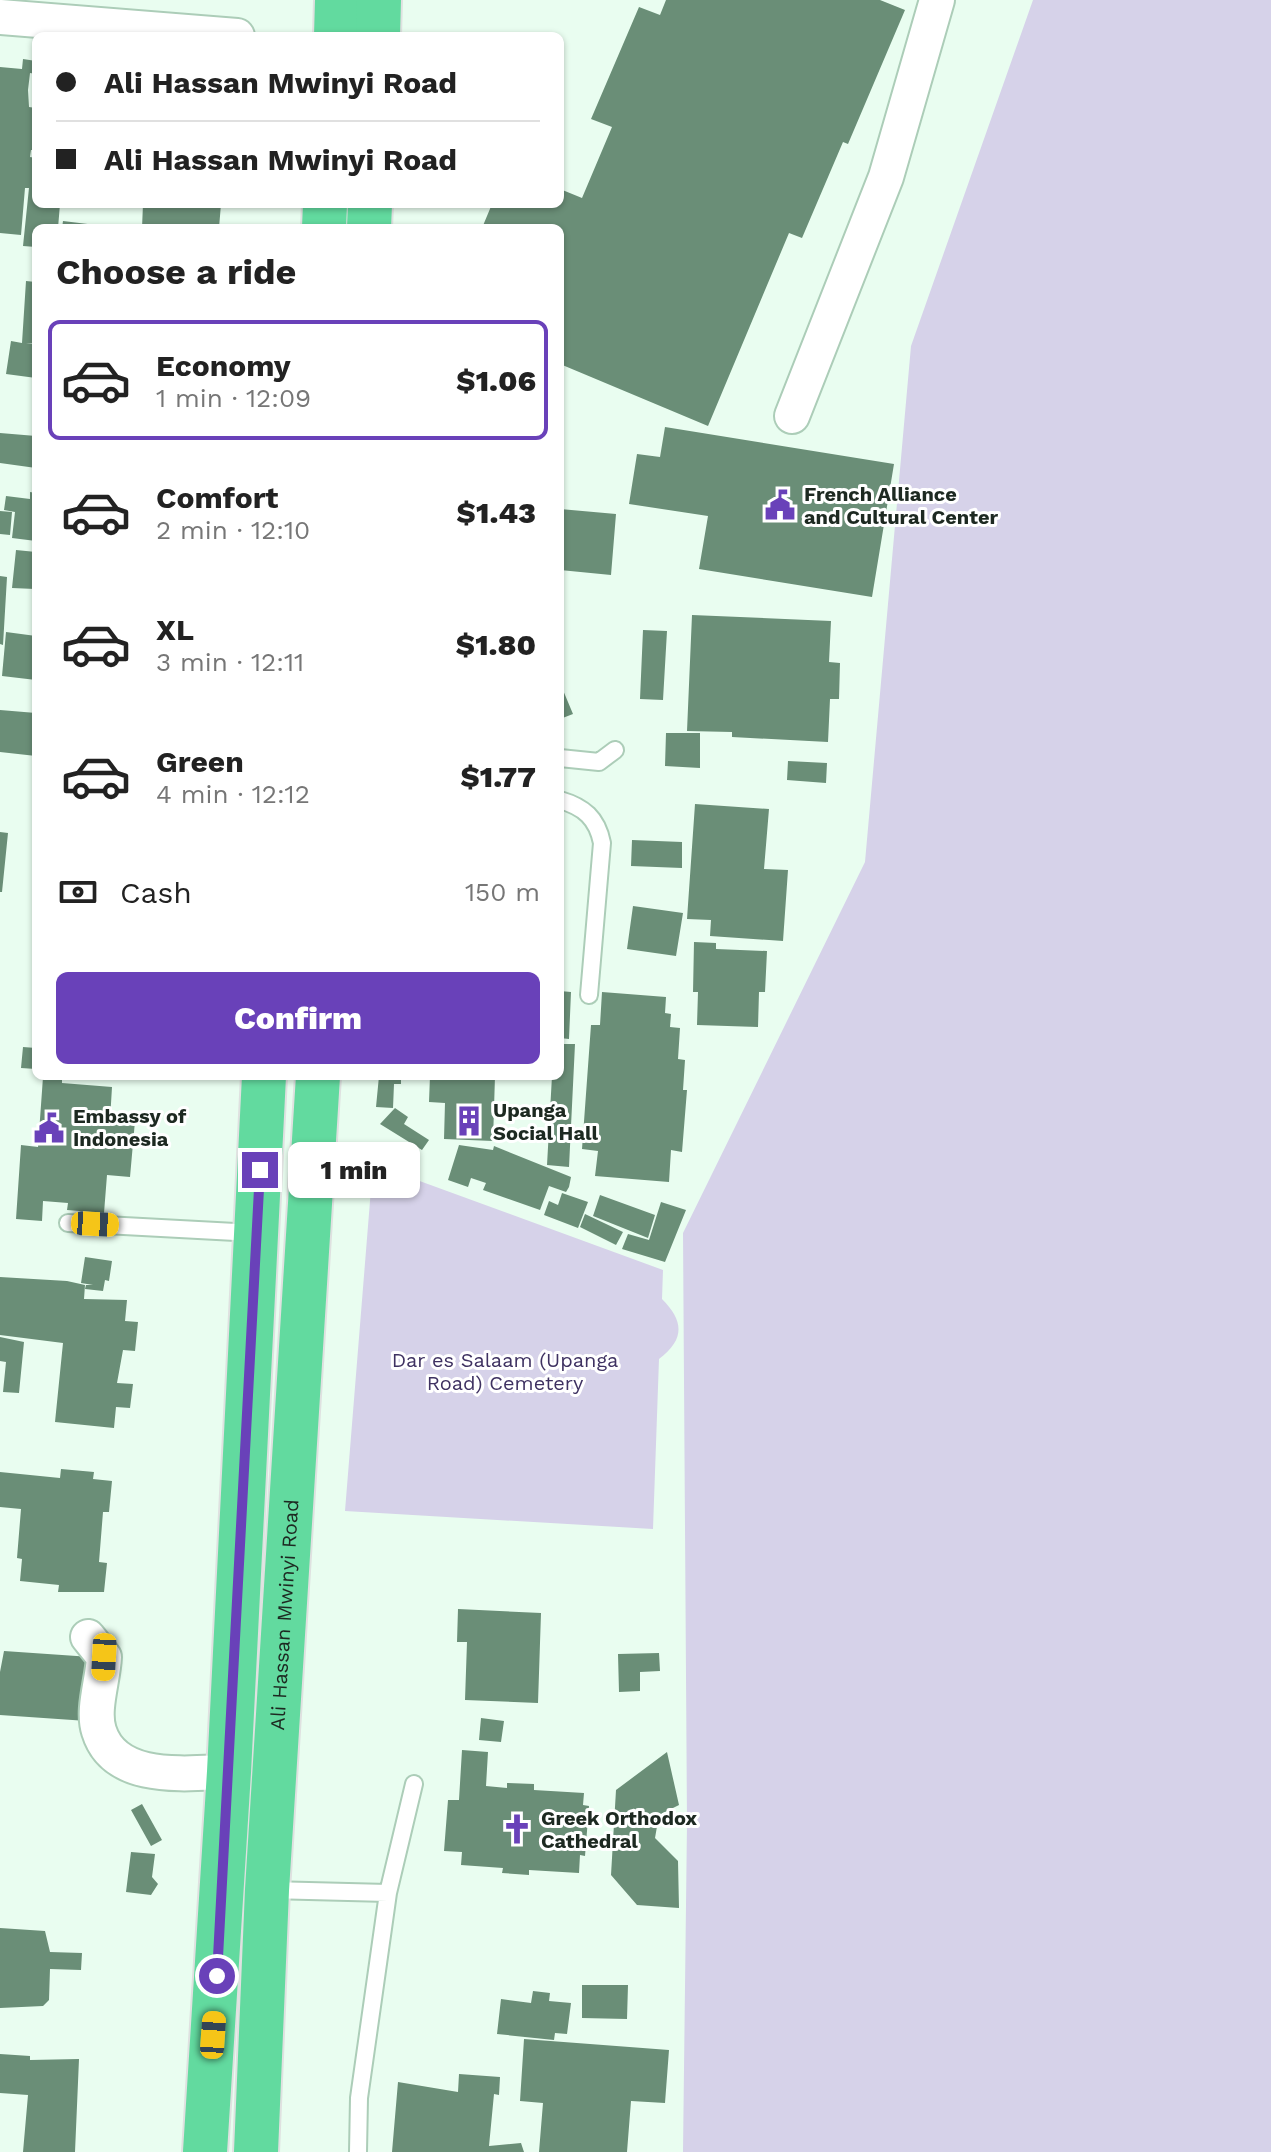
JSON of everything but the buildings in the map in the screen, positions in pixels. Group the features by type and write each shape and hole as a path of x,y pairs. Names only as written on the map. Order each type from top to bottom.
{"highway":[{"path":"336,32 337,0"},
{"path":"378,32 379,0"},
{"path":"205,2152 229,1772 264,1080"},
{"name":"Ali Hassan Mwinyi Road","path":"256,2152 267,1890 318,1080"}],"street":[{"path":"792,416 886,177 937,0"},
{"path":"0,17 187,32"},
{"path":"88,1637 104,1657 98,1729 109,1751 128,1765 154,1771 229,1772"}],"lane":[{"path":"564,758 599,762 615,750"},
{"path":"564,802 585,810 599,830 602,843 589,995"},
{"path":"68,1223 257,1233"},
{"path":"358,2152 359,2098 388,1893 414,1784"},
{"path":"267,1890 388,1893"}],"green space":[{"path":"1033,0 1271,0 1271,2152 683,2152 687,1823 683,1233 865,862 911,346"},
{"name":"Dar es Salaam (Upanga Road) Cemetery","path":"373,1164 663,1270 662,1299 678,1322 678,1330 674,1344 659,1359 653,1529 345,1511"}],"place":[{"name":"French Alliance and Cultural Center","path":"780,505"},
{"name":"Upanga Social Hall","path":"469,1121"},
{"name":"Embassy of Indonesia","path":"49,1128"},
{"name":"Greek Orthodox Cathedral","path":"517,1829"}],"route":[{"path":"217,1976 260,1170"}]}
